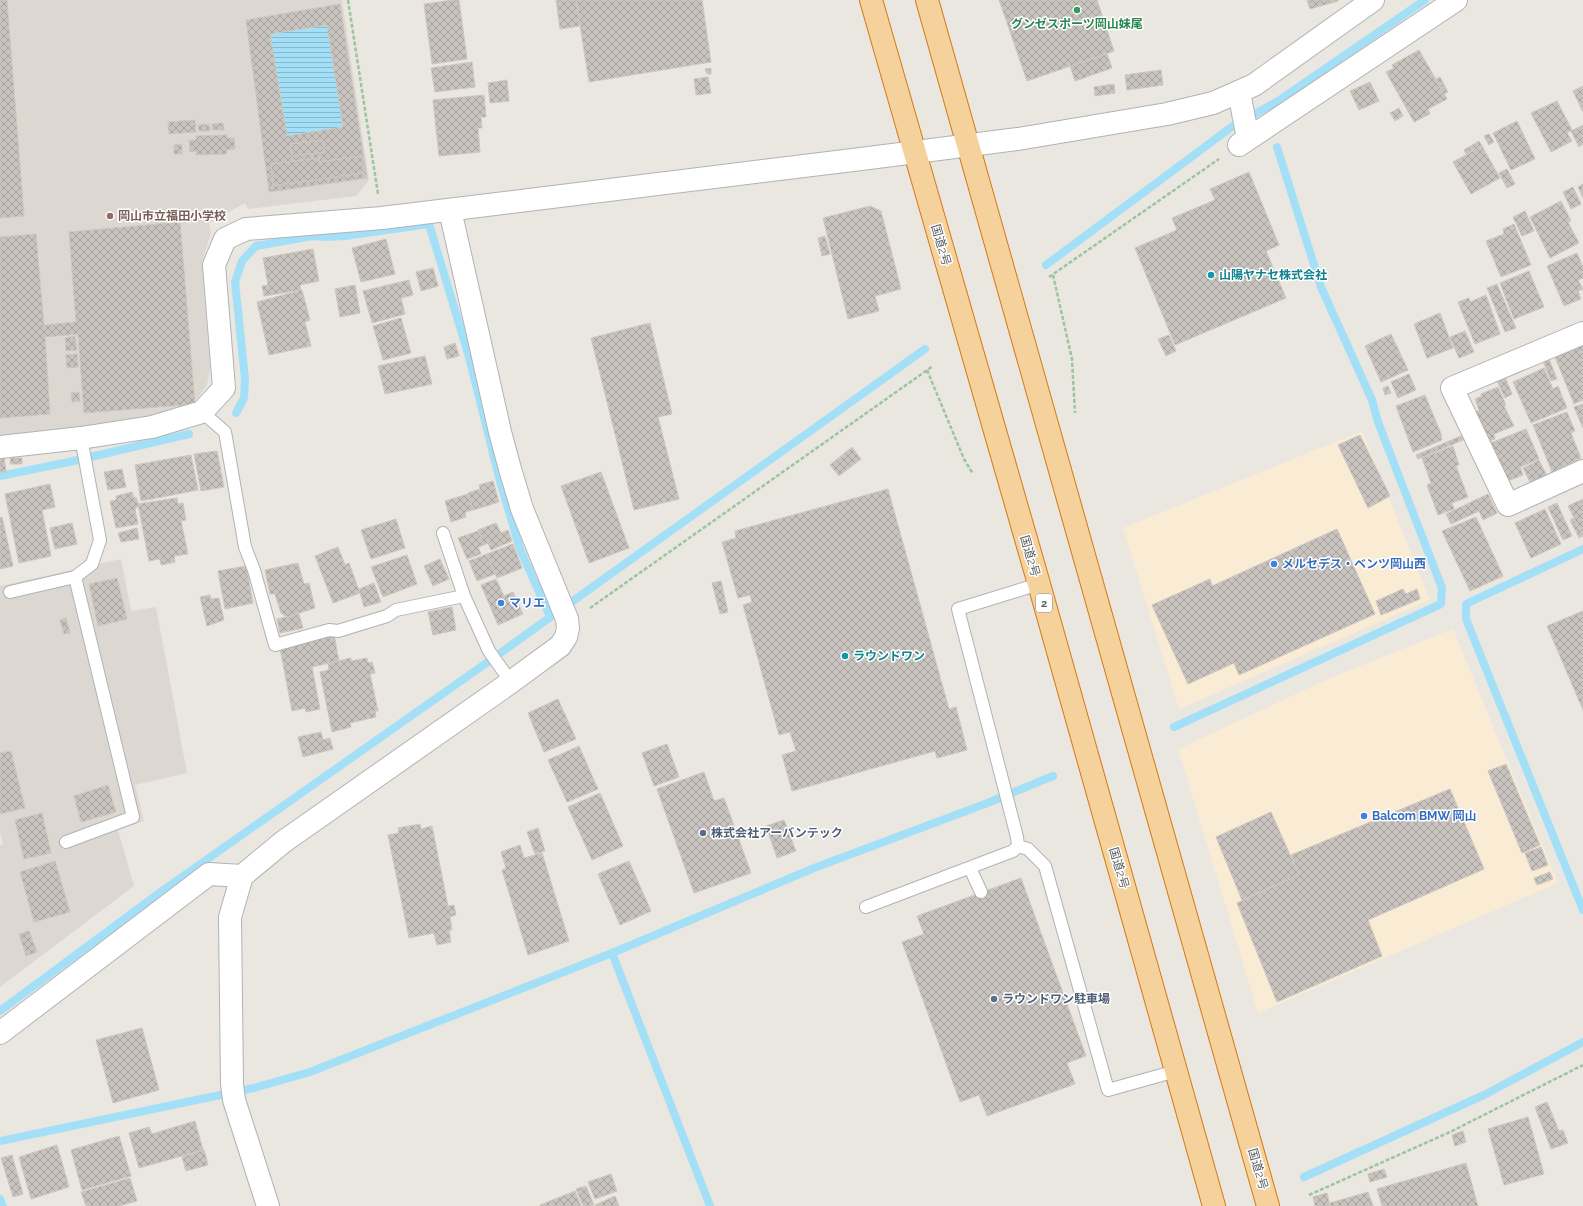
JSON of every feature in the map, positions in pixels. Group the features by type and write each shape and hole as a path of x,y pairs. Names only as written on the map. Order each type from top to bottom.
{"highway":[{"name":"国道2号","path":"871,0 1214,1206"},
{"name":"国道2号","path":"927,0 1268,1206"}],"street":[{"path":"0,447 82,444 152,427 202,412 224,388 214,265 225,239 246,229 382,218 915,153 1018,139 1167,114 1213,103 1240,100 1254,85 1373,0"},
{"path":"1240,100 1245,138 1445,2"},
{"path":"268,1206 233,1092 230,917 242,876 283,842 506,674 560,646 566,637 567,616 539,554 522,509 510,469 500,432 450,210"},
{"path":"1583,333 1452,388 1508,505 1583,471"},
{"path":"0,1033 209,874 242,876"}],"lane":[{"path":"202,412 225,432 246,547 275,645 329,630 338,631 387,616 396,610 464,596"},
{"path":"10,592 75,577 92,564 100,540 82,444"},
{"path":"442,533 464,596 489,651 506,674"},
{"path":"66,842 133,817 75,577"},
{"path":"1018,846 1012,816 958,609 1038,584"},
{"path":"1018,846 1028,849 1045,866 1108,1090 1176,1071"},
{"path":"866,907 1013,851 1018,846"},
{"path":"970,868 981,892"}],"path":[{"path":"348,0 382,218"},
{"path":"1049,277 1245,138"},
{"path":"1053,275 1072,359 1075,413"},
{"path":"567,616 932,366"},
{"path":"927,370 964,459 973,474"},
{"path":"1309,1195 1450,1132 1583,1065"}],"shaded area":[{"name":"岡山市立福田小学校","path":"0,0 342,0 369,180 356,196 248,209 245,203 209,223 211,233 202,262 210,367 207,385 197,399 185,409 168,415 64,432 0,437"},
{"name":"メルセデス・ベンツ岡山西","path":"1362,431 1430,600 1179,709 1123,528"},
{"path":"121,559 131,611 156,607 187,773 135,785 144,821 118,830 134,886 0,987 0,845 3,844 0,832 0,814 25,808 11,751 0,753 0,586","holes":["117,578 127,619 98,626 89,585","108,785 116,812 81,822 74,796","42,813 51,853 24,859 15,820","55,861 69,912 34,922 20,872"]},
{"name":"Balcom BMW 岡山","path":"1453,629 1558,883 1258,1013 1178,749 1330,678"}],"water":[{"path":"327,25 343,127 287,136 270,34"}],"building":[{"path":"0,0 7,0 24,216 0,218"},
{"path":"459,0 467,59 432,64 424,4"},
{"path":"556,0 576,0 580,26 560,29"},
{"path":"576,0 702,0 711,62 589,82"},
{"path":"999,0 1097,0 1114,51 1027,81"},
{"path":"1307,0 1338,0 1338,1 1310,9"},
{"path":"340,4 367,178 269,192 246,20","holes":["327,25 343,127 287,136 270,34","323,140 324,152 292,156 290,144","362,156 364,173 273,186 271,164 319,158 320,162"]},
{"path":"1419,50 1447,99 1428,109 1430,114 1414,122 1386,72 1394,68 1392,65"},
{"path":"1107,54 1112,68 1075,81 1070,66"},
{"path":"472,62 475,87 435,92 431,68"},
{"path":"711,68 711,74 707,74 705,69"},
{"path":"1161,70 1163,85 1127,90 1125,75"},
{"path":"708,77 711,93 696,95 694,79"},
{"path":"1440,77 1448,92 1444,94 1434,78 1436,79"},
{"path":"507,80 509,101 490,103 488,83"},
{"path":"1370,82 1379,101 1359,110 1350,91"},
{"path":"1114,84 1115,93 1095,96 1094,87"},
{"path":"1583,86 1583,112 1573,91"},
{"path":"484,95 486,117 481,117 482,128 478,128 480,152 439,156 433,100"},
{"path":"1557,101 1572,130 1567,133 1572,141 1551,152 1531,113"},
{"path":"1399,108 1403,116 1395,121 1390,113"},
{"path":"195,120 196,132 169,134 168,122"},
{"path":"1517,121 1535,159 1511,170 1493,133"},
{"path":"223,123 224,130 212,130 212,124"},
{"path":"209,124 210,131 199,131 198,125"},
{"path":"1583,125 1583,144 1579,147 1571,131"},
{"path":"1489,134 1494,142 1489,145 1484,136"},
{"path":"227,135 227,138 234,138 235,149 226,150 227,154 196,155 196,151 190,152 189,140 196,140 196,136"},
{"path":"323,140 324,152 292,156 290,144"},
{"path":"1479,141 1482,146 1466,154 1464,150"},
{"path":"182,144 182,154 174,154 174,145"},
{"path":"1482,146 1500,178 1471,194 1453,162"},
{"path":"362,156 364,173 273,186 271,164 319,158 320,162"},
{"path":"1507,169 1515,184 1507,188 1499,173"},
{"name":"山陽ヤナセ株式会社","path":"1249,172 1279,245 1266,251 1286,298 1175,345 1135,248 1177,230 1172,218 1215,200 1210,189"},
{"path":"1583,184 1583,198 1578,187"},
{"path":"1573,187 1581,204 1571,209 1563,192"},
{"path":"1561,201 1571,221 1568,222 1579,243 1550,258 1530,217"},
{"path":"870,206 881,211 901,289 875,296 879,311 848,319 823,218"},
{"path":"1525,211 1534,231 1522,236 1513,217"},
{"path":"180,222 195,404 84,413 78,334 45,337 50,414 0,418 0,237 36,234 44,325 76,322 69,232"},
{"path":"1514,224 1531,265 1501,277 1486,241 1504,234 1503,229"},
{"path":"825,236 830,254 822,256 818,238"},
{"path":"386,239 395,274 361,282 352,248"},
{"path":"313,249 319,281 300,285 301,290 264,296 262,286 268,285 263,258"},
{"path":"1577,253 1583,267 1583,278 1578,280 1583,289 1578,291 1581,299 1564,306 1547,266"},
{"path":"433,268 438,286 421,291 416,272"},
{"path":"1529,271 1544,307 1514,319 1500,283"},
{"path":"409,280 413,295 401,298 405,314 372,323 363,291"},
{"path":"1497,284 1516,328 1505,332 1487,288"},
{"path":"355,285 360,313 340,317 335,289"},
{"path":"302,290 310,320 305,322 311,346 269,355 257,302"},
{"path":"1486,295 1500,334 1475,344 1458,302 1469,298 1470,302"},
{"path":"1440,313 1453,348 1427,358 1414,324"},
{"path":"401,318 411,353 383,360 373,326"},
{"path":"650,323 672,414 658,417 679,499 634,510 591,338"},
{"path":"1465,331 1474,352 1459,358 1450,337"},
{"path":"1391,334 1408,370 1381,382 1365,346"},
{"path":"1169,335 1176,351 1166,356 1158,339"},
{"path":"75,336 77,350 66,351 65,338"},
{"path":"455,343 459,356 447,359 444,347"},
{"path":"1583,345 1583,400 1574,404 1555,357"},
{"path":"77,354 78,367 67,368 66,355"},
{"path":"425,356 432,384 385,394 378,366"},
{"path":"1549,359 1557,379 1551,381 1543,361"},
{"path":"1544,368 1553,389 1558,386 1567,408 1531,423 1513,382"},
{"path":"1409,374 1416,390 1398,398 1391,382"},
{"path":"1505,377 1512,394 1505,398 1497,381"},
{"path":"1388,386 1391,393 1385,395 1383,388"},
{"path":"1498,387 1506,405 1504,406 1514,426 1494,434 1495,439 1487,442 1474,413 1479,410 1475,399 1482,396 1481,394"},
{"path":"79,392 80,401 72,402 71,393"},
{"path":"1425,395 1442,436 1442,440 1413,452 1396,406"},
{"path":"1583,404 1583,428 1574,407"},
{"path":"1567,412 1575,431 1571,433 1581,458 1552,472 1533,425"},
{"path":"1526,429 1539,459 1520,467 1523,475 1505,482 1488,444"},
{"path":"1360,435 1390,496 1368,508 1338,445"},
{"path":"1461,436 1463,440 1418,459 1416,455"},
{"path":"1453,446 1459,465 1456,466 1468,497 1452,503 1454,509 1438,515 1427,485 1431,483 1422,458"},
{"path":"852,447 861,459 839,476 830,465"},
{"path":"217,451 224,487 201,491 194,454"},
{"path":"191,455 198,490 141,501 135,465"},
{"path":"4,456 6,472 0,472 0,457"},
{"path":"11,458 22,458 22,464 10,464"},
{"path":"1539,460 1547,476 1531,484 1523,468"},
{"path":"122,469 126,487 108,490 104,472"},
{"path":"601,472 629,548 589,563 561,486"},
{"path":"493,481 499,502 473,510 468,493 480,489 479,485"},
{"path":"50,484 55,507 42,510 51,556 19,563 5,494"},
{"name":"ラウンドワン","path":"888,489 949,709 956,707 967,750 937,758 935,751 792,791 782,755 796,751 790,732 779,735 743,605 752,602 750,595 738,598 722,542 736,538 735,531"},
{"path":"132,492 134,498 136,497 139,506 135,509 138,524 116,528 110,501 116,500 116,496"},
{"path":"468,494 473,510 465,512 466,517 451,522 445,501"},
{"path":"1488,494 1497,513 1483,520 1479,511 1451,524 1446,514"},
{"path":"177,498 178,504 183,503 186,520 181,521 188,554 174,556 175,562 161,565 160,559 149,561 138,504"},
{"path":"1583,499 1583,536 1568,506"},
{"path":"1557,503 1572,536 1563,540 1548,507"},
{"path":"1545,509 1561,544 1531,558 1515,523"},
{"path":"2,517 13,566 0,569 0,518"},
{"path":"1476,517 1503,576 1470,591 1442,531"},
{"path":"1574,518 1583,536 1579,538 1570,520"},
{"path":"396,519 405,548 371,559 361,530"},
{"path":"72,523 77,544 55,549 50,528"},
{"path":"496,523 501,533 508,530 512,541 491,550 488,543 484,545 478,530"},
{"path":"137,528 139,539 121,542 118,533"},
{"path":"1337,529 1375,614 1239,675 1234,663 1188,684 1152,605 1210,579 1212,586"},
{"path":"478,531 484,545 478,547 481,554 467,559 458,538"},
{"path":"513,544 522,568 497,578 487,554"},
{"path":"338,547 345,565 349,563 360,593 333,603 315,556"},
{"path":"487,554 495,574 477,581 469,561"},
{"path":"407,555 417,584 383,597 371,567"},
{"path":"440,559 449,579 433,586 424,566"},
{"path":"298,563 304,584 309,583 315,608 287,617 281,613 275,594 270,594 265,570"},
{"path":"246,566 253,603 225,609 218,571"},
{"path":"117,578 127,619 98,626 89,584"},
{"path":"496,579 504,596 513,592 523,614 498,625 481,585"},
{"path":"721,581 728,612 720,614 712,583"},
{"path":"374,583 381,602 364,607 359,589"},
{"path":"1403,589 1406,594 1417,589 1420,599 1381,615 1376,601"},
{"path":"210,595 211,599 219,598 224,620 207,626 200,597"},
{"path":"452,607 456,630 433,635 428,612"},
{"path":"1583,611 1583,710 1547,626"},
{"path":"299,614 303,628 280,633 277,619"},
{"path":"66,618 70,633 64,634 60,620"},
{"path":"334,634 339,661 312,667 320,709 306,712 305,708 292,711 279,643"},
{"path":"351,658 351,661 367,658 368,663 372,662 375,673 370,674 378,711 375,711 376,717 350,723 351,727 332,732 320,672 329,670 328,663"},
{"path":"558,699 576,739 544,752 528,713"},
{"path":"321,732 323,740 330,738 333,749 303,757 298,737"},
{"path":"667,744 679,777 654,786 642,753"},
{"path":"579,746 598,789 567,802 548,760"},
{"path":"11,751 25,808 0,814 0,753"},
{"path":"1506,764 1540,845 1522,853 1488,771"},
{"path":"704,772 714,801 724,798 751,873 694,893 657,789"},
{"path":"108,785 116,812 81,822 74,796"},
{"path":"1450,789 1484,869 1368,920 1382,956 1277,1002 1237,903 1299,875 1291,855"},
{"path":"600,793 623,846 592,860 568,807"},
{"path":"1271,812 1299,875 1242,900 1216,837"},
{"path":"42,813 51,853 24,859 15,820"},
{"path":"784,820 796,851 777,858 766,826"},
{"path":"420,824 421,829 432,826 448,906 454,905 456,915 450,917 452,930 449,930 451,942 437,945 434,933 409,938 388,835 399,833 398,828"},
{"path":"538,828 545,851 535,854 527,832"},
{"path":"520,845 524,858 542,853 569,941 528,955 502,870 506,868 501,852"},
{"path":"1541,847 1548,865 1532,871 1525,853"},
{"path":"55,861 70,912 34,922 20,872"},
{"path":"629,861 651,911 620,925 598,874"},
{"path":"1550,872 1553,879 1537,885 1534,878"},
{"name":"ラウンドワン駐車場","path":"1021,878 1086,1056 1067,1063 1075,1084 987,1116 979,1095 960,1102 902,942 924,934 917,916"},
{"path":"29,931 37,952 26,956 19,934"},
{"path":"142,1028 159,1090 113,1103 96,1040"},
{"path":"1547,1102 1559,1131 1563,1130 1568,1143 1551,1149 1535,1107"},
{"path":"1528,1117 1544,1174 1504,1185 1488,1129"},
{"path":"195,1121 203,1150 139,1168 129,1133 149,1127 152,1134"},
{"path":"1463,1131 1466,1142 1455,1146 1452,1135"},
{"path":"119,1136 131,1176 82,1190 71,1150"},
{"path":"57,1145 69,1187 31,1199 19,1157"},
{"path":"204,1150 208,1165 186,1171 182,1157"},
{"path":"12,1155 23,1194 13,1197 1,1158"},
{"path":"1466,1163 1478,1206 1382,1206 1377,1189"},
{"path":"1384,1169 1387,1177 1370,1182 1368,1174"},
{"path":"611,1174 617,1191 595,1199 588,1182"},
{"path":"130,1178 137,1201 119,1206 86,1206 81,1192"},
{"path":"586,1186 594,1205 583,1206 576,1189"},
{"path":"575,1191 581,1206 540,1206 540,1205"},
{"path":"1368,1192 1373,1206 1331,1206 1330,1203"},
{"path":"1327,1193 1330,1206 1315,1206 1313,1197"},
{"path":"615,1196 619,1206 595,1206 595,1205"}],"waterway":[{"path":"1046,265 1233,126 1278,101 1425,0"},
{"path":"1174,727 1441,604 1442,588 1378,422 1372,400 1321,287 1277,147"},
{"path":"236,413 244,398 245,379 235,282 242,261 256,246 313,236 345,236 429,224 469,357 500,481 520,549 550,617"},
{"path":"0,1011 162,891 485,664 925,349"},
{"path":"0,476 69,462 189,434"},
{"path":"1583,549 1466,604 1466,619 1583,910"},
{"path":"0,1141 254,1088 310,1072 612,953 814,868 985,804 1053,776"},
{"path":"612,953 710,1206"},
{"path":"1304,1177 1486,1094 1583,1042"},
{"path":"0,1199 3,1206"}],"place":[{"name":"グンゼスポーツ岡山妹尾","path":"1077,10"},
{"name":"岡山市立福田小学校","path":"110,216"},
{"name":"山陽ヤナセ株式会社","path":"1211,275"},
{"name":"メルセデス・ベンツ岡山西","path":"1274,564"},
{"name":"マリエ","path":"501,603"},
{"name":"ラウンドワン","path":"845,656"},
{"name":"Balcom BMW 岡山","path":"1364,816"},
{"name":"株式会社アーバンテック","path":"703,833"},
{"name":"ラウンドワン駐車場","path":"994,999"}]}
